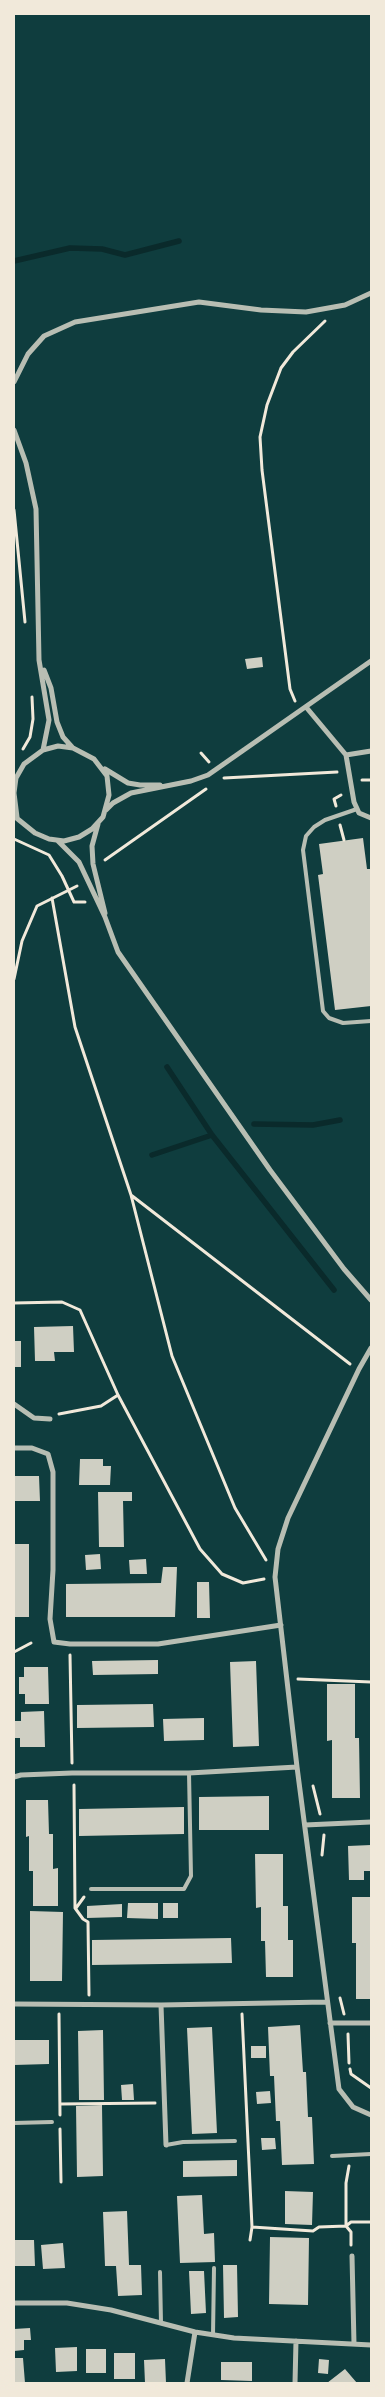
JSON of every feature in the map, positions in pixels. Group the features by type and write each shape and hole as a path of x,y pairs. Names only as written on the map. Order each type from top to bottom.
{"street":[{"path":"14,382 28,354 44,336 75,322 199,302 275,312 328,309 353,303 371,293"},
{"path":"14,430 26,463 36,509 39,660 49,720 43,750"},
{"path":"39,660 51,688 57,722 63,737 73,748"},
{"path":"105,917 102,896 93,864 92,846 98,824 106,810 113,803 131,793 208,775 371,661"},
{"path":"304,708 346,755 357,809 363,815 371,818"},
{"path":"175,784 134,784 117,777 88,755 73,748 58,746 43,750 24,764 15,779 15,816 35,833 58,841 79,862 105,917 118,952 270,1170 344,1270 371,1300"},
{"path":"346,755 371,751"},
{"path":"101,766 109,784 106,810"},
{"path":"58,841 79,837 98,824"},
{"path":"371,1348 359,1369 288,1518 278,1549 275,1577 326,2002 339,2089 353,2107 371,2115"},
{"path":"14,1404 34,1418 50,1419"},
{"path":"14,1448 32,1448 48,1454 53,1472 53,1570 50,1620 54,1642 70,1644 158,1644 281,1625"},
{"path":"14,1777 21,1775 72,1773 189,1773 297,1767"},
{"path":"305,1825 371,1822"},
{"path":"14,2004 161,2005 326,2002"},
{"path":"161,2005 166,2145"},
{"path":"330,2023 371,2023"},
{"path":"352,2256 354,2344"},
{"path":"14,2303 67,2303 111,2310 213,2335 371,2345"},
{"path":"187,2383 195,2332"},
{"path":"294,2383 296,2341"}],"lane":[{"path":"357,809 325,820 314,827 306,836 303,850 323,1012 329,1018 343,1023 371,1021"},
{"path":"91,1889 184,1889 191,1876 189,1773"},
{"path":"14,2122 52,2122"},
{"path":"166,2145 183,2142 235,2141"},
{"path":"332,2156 371,2154"},
{"path":"213,2335 214,2268"},
{"path":"160,2272 161,2323"}],"path":[{"path":"304,708 290,689 262,470 260,437 266,405 281,368 293,352 327,319 328,309"},
{"path":"14,510 26,632"},
{"path":"18,756 30,737 33,719 32,689"},
{"path":"220,779 340,771 341,782 371,780"},
{"path":"105,868 106,858 190,800"},
{"path":"14,838 49,855 74,902 82,903"},
{"path":"14,979 22,941 37,906 69,890"},
{"path":"14,1303 62,1302 80,1310 118,1395 200,1549 222,1574 243,1583 275,1577 235,1508 172,1356 131,1195 75,1027 52,898"},
{"path":"131,1195 343,1360 359,1369"},
{"path":"50,1419 60,1414 101,1406 118,1395"},
{"path":"14,1652 32,1643"},
{"path":"70,1644 72,1773"},
{"path":"298,1669 300,1687"},
{"path":"288,1680 371,1682"},
{"path":"312,1780 325,1840 322,1862"},
{"path":"340,1994 346,2023 351,2074 371,2088"},
{"path":"60,2003 61,2182"},
{"path":"241,2004 252,2227 250,2240"},
{"path":"60,2104 164,2102"},
{"path":"350,2155 346,2183 346,2226 351,2232 352,2256"},
{"path":"252,2227 313,2231 319,2227 346,2226 351,2222 371,2222"}],"building":[{"path":"262,657 263,667 247,669 245,659"},
{"path":"363,838 367,869 371,869 371,1006 335,1010 318,875 323,874 319,844"},
{"path":"73,1326 74,1352 54,1352 55,1361 35,1361 34,1327"},
{"path":"14,1341 21,1341 21,1367 14,1367"},
{"path":"80,1459 103,1459 103,1466 111,1466 110,1485 79,1485"},
{"path":"14,1476 39,1476 40,1501 14,1501"},
{"path":"98,1492 132,1492 132,1501 123,1501 124,1547 99,1547"},
{"path":"14,1544 29,1544 29,1617 14,1617"},
{"path":"100,1554 101,1569 86,1570 85,1555"},
{"path":"146,1559 147,1574 130,1574 129,1560"},
{"path":"163,1567 177,1567 175,1617 66,1617 66,1584 161,1583"},
{"path":"197,1582 209,1582 210,1618 197,1618"},
{"path":"158,1660 158,1674 93,1675 92,1661"},
{"path":"256,1661 259,1746 233,1747 230,1662"},
{"path":"24,1667 48,1667 49,1704 25,1704 25,1694 19,1694 19,1677 24,1677"},
{"path":"327,1684 355,1684 355,1738 359,1738 360,1798 332,1798 332,1740 327,1741"},
{"path":"153,1704 154,1727 77,1728 77,1705"},
{"path":"44,1711 45,1747 20,1747 20,1738 14,1738 14,1721 21,1721 21,1712"},
{"path":"204,1718 204,1740 164,1741 163,1719"},
{"path":"269,1796 269,1830 199,1830 199,1797"},
{"path":"26,1800 48,1800 49,1834 53,1834 53,1869 58,1868 58,1906 33,1906 33,1871 29,1871 29,1836 26,1837"},
{"path":"184,1807 184,1834 79,1836 79,1809"},
{"path":"371,1845 371,1871 364,1871 364,1880 349,1880 348,1846"},
{"path":"255,1854 283,1854 283,1906 288,1906 288,1940 293,1940 293,1977 266,1977 265,1941 261,1941 261,1907 256,1908"},
{"path":"352,1897 371,1897 371,1999 356,1999 356,1943 352,1943"},
{"path":"128,1903 158,1903 158,1919 127,1918"},
{"path":"163,1903 178,1903 178,1918 163,1918"},
{"path":"122,1904 122,1917 87,1918 87,1906"},
{"path":"30,1911 63,1912 62,1981 30,1981"},
{"path":"231,1938 232,1963 92,1965 92,1940"},
{"path":"300,2025 303,2072 306,2072 308,2117 312,2117 314,2164 282,2165 280,2121 276,2121 274,2076 270,2076 268,2027"},
{"path":"212,2027 217,2133 192,2134 187,2028"},
{"path":"103,2030 104,2100 79,2100 78,2031"},
{"path":"14,2040 49,2040 49,2064 14,2065"},
{"path":"251,2046 266,2046 266,2058 251,2058"},
{"path":"133,2084 134,2100 122,2100 121,2085"},
{"path":"270,2091 271,2103 257,2104 256,2092"},
{"path":"102,2105 103,2176 77,2177 76,2106"},
{"path":"261,2138 275,2138 276,2149 262,2150"},
{"path":"237,2160 237,2176 183,2177 183,2161"},
{"path":"285,2191 313,2192 312,2225 285,2224"},
{"path":"202,2195 204,2234 214,2233 215,2262 180,2263 177,2196"},
{"path":"127,2211 129,2265 141,2265 142,2295 118,2296 116,2266 105,2266 103,2212"},
{"path":"270,2237 309,2238 308,2305 269,2304"},
{"path":"14,2240 34,2240 35,2266 14,2266"},
{"path":"63,2243 65,2268 43,2269 41,2245"},
{"path":"223,2265 237,2265 238,2317 224,2318"},
{"path":"189,2271 204,2271 206,2313 191,2314"},
{"path":"30,2328 31,2340 24,2340 24,2350 14,2351 14,2329"},
{"path":"77,2347 77,2371 56,2372 55,2348"},
{"path":"86,2349 106,2349 106,2373 86,2373"},
{"path":"114,2353 135,2353 135,2379 114,2379"},
{"path":"14,2358 23,2358 25,2383 14,2383"},
{"path":"165,2359 166,2383 145,2383 144,2360"},
{"path":"319,2359 329,2360 328,2374 318,2373"},
{"path":"221,2362 252,2362 252,2381 221,2380"},
{"path":"345,2369 357,2383 327,2383"}],"waterway":[{"path":"14,261 70,248 102,249 125,255 179,241"},
{"path":"167,1067 212,1135 334,1290"},
{"path":"254,1124 313,1125 340,1120"},
{"path":"152,1155 212,1135"}]}
